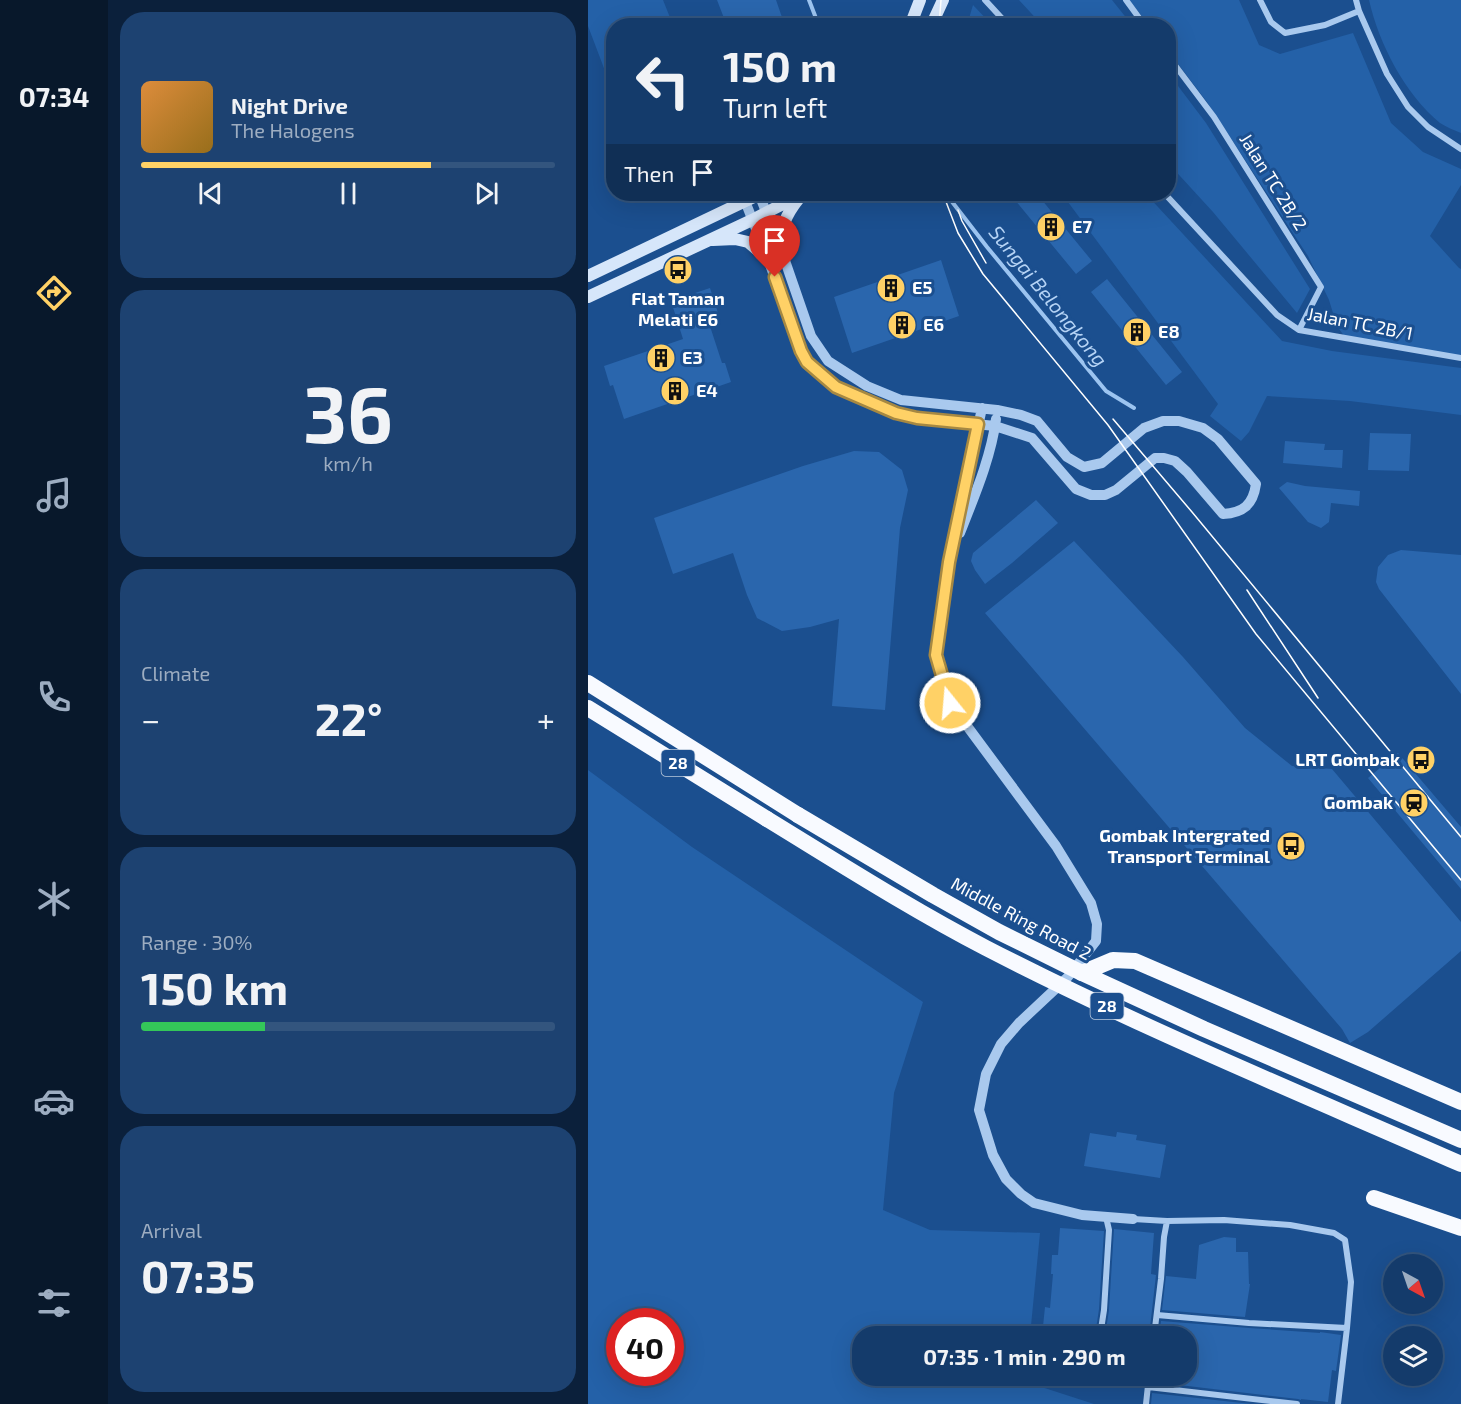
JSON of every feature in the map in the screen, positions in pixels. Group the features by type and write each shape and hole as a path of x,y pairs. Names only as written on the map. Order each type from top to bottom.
{"highway":[{"path":"588,672 638,714"},
{"name":"Middle Ring Road 2","path":"588,683 798,814 989,927 1204,1029 1461,1140"},
{"name":"28","path":"588,708 866,880 986,948 1193,1046 1461,1164"},
{"path":"1082,973 1113,960 1135,961 1461,1102"},
{"path":"1374,1198 1461,1228"}],"main road":[{"path":"913,18 920,0"},
{"path":"934,18 942,0"},
{"path":"588,276 745,201"},
{"path":"588,297 788,201"},
{"path":"782,252 781,233 785,219 796,201"},
{"path":"708,240 735,239 748,242 768,259"}],"street":[{"path":"985,0 1002,18"},
{"path":"1126,0 1139,18"},
{"path":"1260,0 1271,22 1285,33 1325,25 1359,10"},
{"path":"1356,0 1387,74 1408,107 1428,127 1461,149"},
{"name":"Jalan TC 2B/2","path":"1176,67 1214,117 1321,287 1299,330"},
{"path":"745,201 801,351 807,362 836,387 896,413 917,418 995,426 1032,438 1076,489 1091,495 1105,495 1116,490 1155,458 1164,458 1175,461 1181,466 1223,514 1236,513 1248,505 1254,496 1256,484 1218,439 1203,428 1179,421 1163,421 1143,428 1101,463 1084,467 1067,457 1037,421 1021,415 982,408 901,400 867,386 821,354 811,336 762,201"},
{"name":"Jalan TC 2B/1","path":"1171,201 1277,315 1299,330 1461,358"},
{"path":"982,408 949,562 936,655 950,703 1056,846 1091,903 1097,924 1096,941 1067,978 1019,1023 1001,1044 986,1074 979,1110 993,1155 1006,1179 1034,1203 1082,1215 1167,1221 1224,1220 1290,1225 1334,1233 1346,1240 1351,1282 1338,1404"},
{"path":"949,562 977,489 995,426 997,410"},
{"path":"1102,1326 1110,1230 1106,1216"},
{"path":"1155,1326 1167,1221"},
{"path":"1156,1315 1347,1328"},
{"path":"1146,1404 1148,1387 1297,1404"}],"shaded area":[{"path":"588,0 663,0 670,18 606,18 606,74 588,26"},
{"path":"1019,0 1112,0 1126,18 1036,18"},
{"path":"1129,0 1239,0 1259,45 1280,54 1353,33 1391,123 1423,152 1461,169 1461,185 1430,236 1461,269 1461,356 1347,340 1337,326 1329,300 1308,256 1207,102 1176,61 1176,18 1143,18"},
{"path":"1369,0 1461,0 1461,133 1440,123 1427,111 1405,83 1379,34"},
{"path":"973,5 985,18 969,18"},
{"path":"1176,83 1206,123 1310,289 1297,313 1213,212 1176,172"},
{"path":"1067,201 1152,201 1282,341 1332,351 1461,368 1461,415 1350,401 1267,396 1249,432 1241,441 1210,416 1218,404"},
{"path":"588,770 692,847 923,1002 894,1093 883,1210 930,1230 1040,1233 1031,1326 852,1326 852,1386 1038,1386 1094,1404 588,1404"}],"building":[{"path":"717,0 776,0 782,18 724,18"},
{"name":"E7","path":"1016,201 1043,201 1092,261 1076,274"},
{"path":"941,260 959,316 852,353 834,297"},
{"name":"E8","path":"1107,279 1182,372 1166,385 1091,292"},
{"path":"710,288 718,313 707,317 722,363 725,363 731,382 624,419 604,366 683,339 671,301"},
{"path":"1370,433 1411,434 1409,471 1368,470"},
{"path":"1285,441 1325,444 1324,450 1343,450 1342,468 1283,463"},
{"path":"854,451 879,452 902,470 908,490 900,528 885,710 832,706 839,619 810,627 782,631 757,618 733,553 673,574 654,518 803,466"},
{"path":"1287,482 1360,491 1359,506 1331,503 1329,522 1321,528 1308,522 1279,488"},
{"path":"1036,500 1058,523 985,584 971,561 973,553"},
{"name":"Gombak Intergrated Transport Terminal","path":"1074,541 1183,657 1245,728 1292,766 1332,769 1461,922 1461,951 1368,1032 1350,1043 1342,1029 985,613"},
{"path":"1401,550 1461,555 1461,694 1379,589 1376,582 1378,567 1388,555"},
{"name":"Gombak","path":"1398,753 1461,827 1461,889 1368,778"},
{"path":"1117,1132 1137,1135 1136,1140 1166,1145 1160,1178 1084,1166 1090,1133 1116,1137"},
{"path":"1060,1228 1104,1231 1096,1326 1043,1326 1045,1307 1050,1308 1052,1255 1058,1255"},
{"path":"1114,1229 1154,1233 1151,1274 1156,1275 1150,1326 1107,1326"},
{"path":"1224,1237 1236,1238 1236,1252 1248,1252 1250,1284 1245,1317 1162,1310 1166,1276 1196,1279 1199,1245"},
{"path":"1161,1321 1341,1335 1336,1371 1332,1370 1328,1402 1188,1386 1197,1386 1197,1326 1160,1326"},
{"path":"1152,1393 1251,1404 1151,1404"}],"waterway":[{"name":"Sungai Belongkong","path":"809,0 816,18"},
{"name":"Sungai Belongkong","path":"951,201 1106,391 1134,408"}],"tram line":[{"path":"940,18 941,0"},
{"path":"946,201 958,233 983,274 1108,425 1256,634 1461,880"},
{"path":"958,210 986,263"},
{"path":"1113,419 1461,837"},
{"path":"1247,590 1318,698"}],"place":[{"name":"E7","path":"1051,227"},
{"name":"Flat Taman Melati E6","path":"678,270"},
{"name":"E5","path":"891,288"},
{"name":"E6","path":"902,325"},
{"name":"E8","path":"1137,332"},
{"name":"E3","path":"661,358"},
{"name":"E4","path":"675,391"},
{"name":"LRT Gombak","path":"1421,760"},
{"name":"Gombak","path":"1414,803"},
{"name":"Gombak Intergrated Transport Terminal","path":"1291,846"}],"route":[{"path":"775,277 807,362 836,387 896,413 917,418 978,424 949,562 936,655 950,703"}]}
